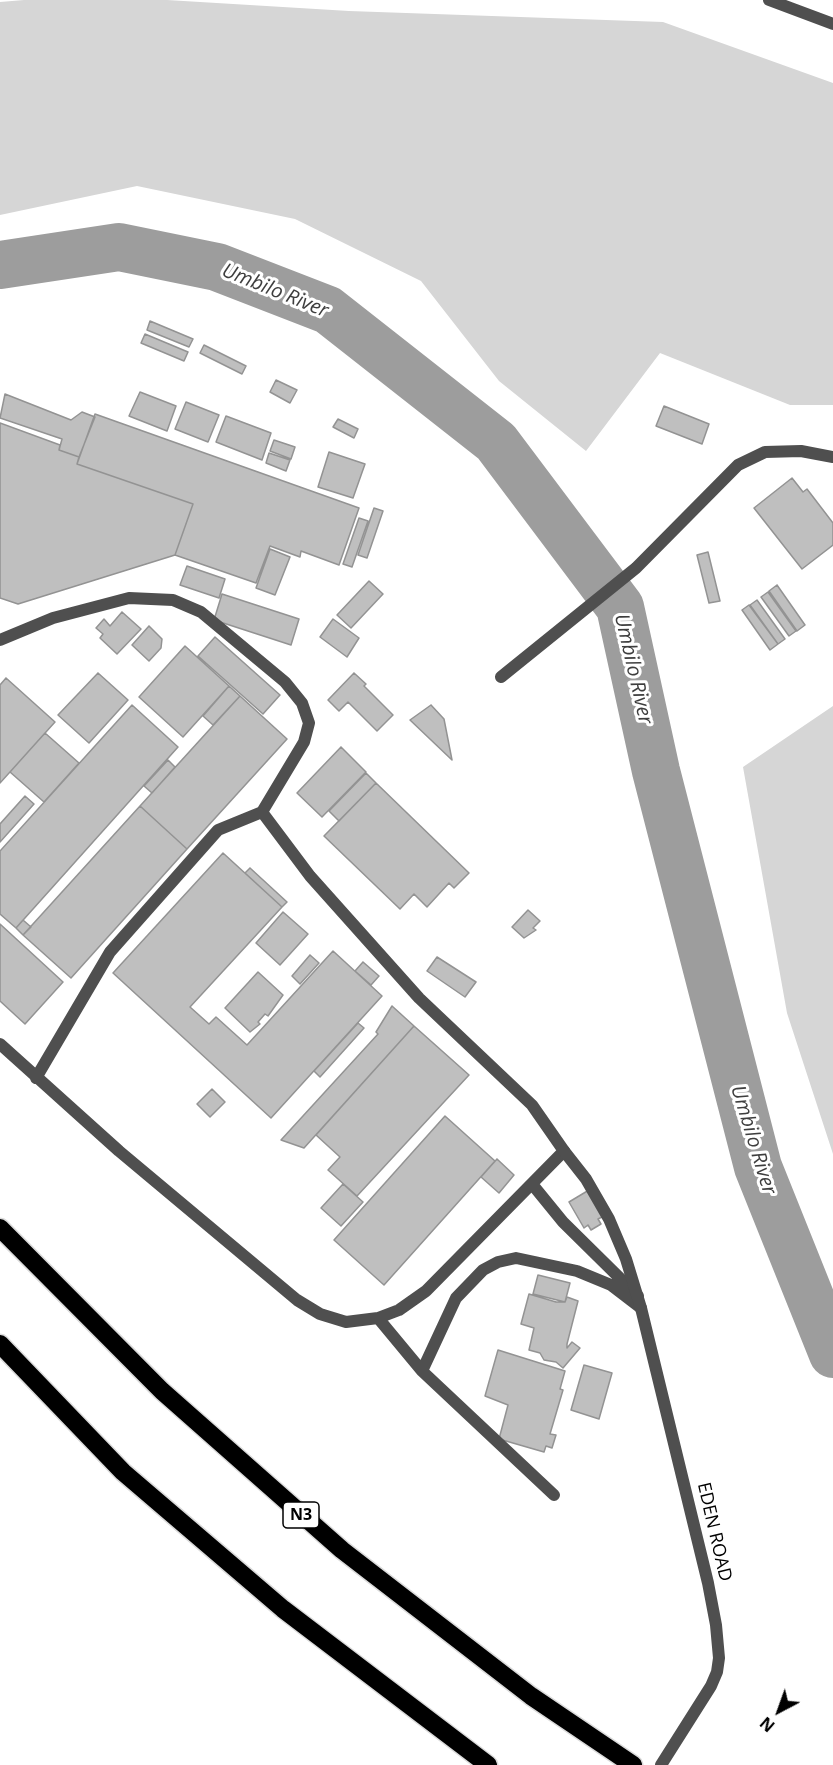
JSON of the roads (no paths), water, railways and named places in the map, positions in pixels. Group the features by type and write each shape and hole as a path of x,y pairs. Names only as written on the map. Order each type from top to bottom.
{"highway":[{"name":"N3","path":"0,1227 162,1391 342,1551 531,1696 633,1765"},
{"path":"0,1344 123,1472 283,1609 488,1765"}],"street":[{"path":"768,0 833,24"},
{"path":"501,677 636,568 738,465 765,452 801,451 833,457"},
{"path":"0,640 53,618 129,598 173,600 201,612 285,682 303,703 309,723 304,742 262,812 218,830 110,952 36,1078"},
{"name":"EDEN ROAD","path":"262,812 310,876 419,998 532,1105 585,1179 609,1219 640,1302 708,1583 719,1658 711,1686 661,1765"},
{"path":"0,1044 210,1230 297,1300 320,1314 346,1322 378,1318 399,1310 426,1291 564,1151"},
{"path":"532,1184 563,1222 640,1302"},
{"path":"422,1371 456,1298 483,1270 498,1262 516,1258 577,1271 612,1285 640,1302"},
{"path":"378,1318 422,1371 554,1495"}],"waterway":[{"name":"Umbilo River","path":"0,265 119,247 217,267 328,310 496,442 620,607 656,771 758,1167 833,1354"}]}
